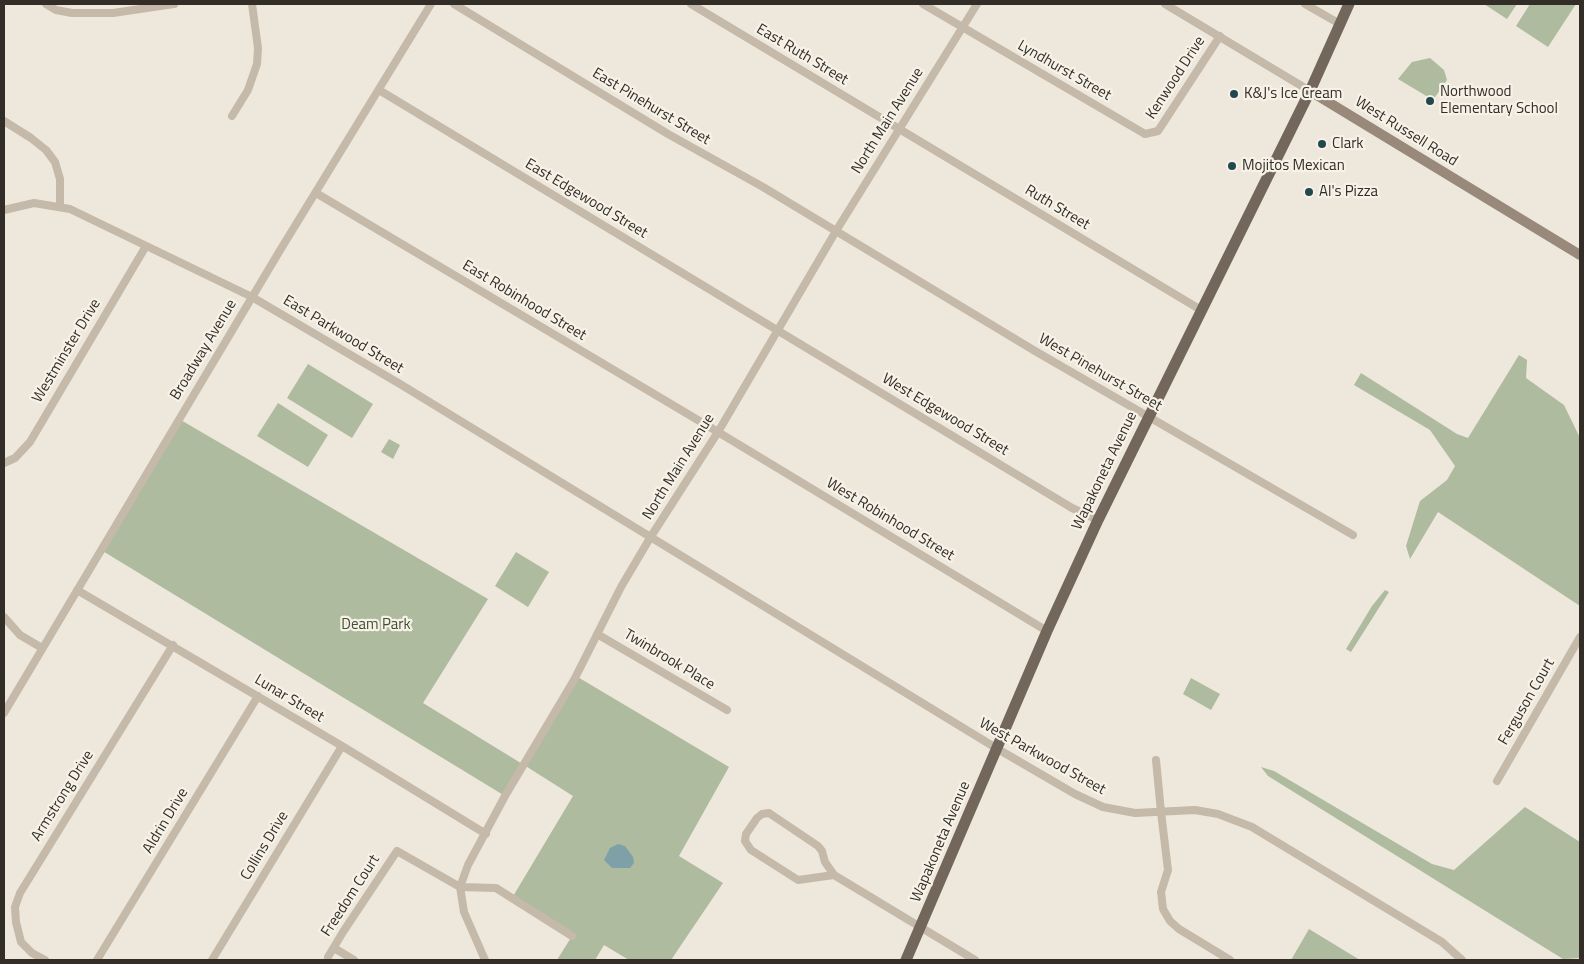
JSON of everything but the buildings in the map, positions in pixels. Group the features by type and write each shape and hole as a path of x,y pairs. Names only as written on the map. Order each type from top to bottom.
{"main road":[{"name":"Wapakoneta Avenue","path":"906,960 1047,631 1098,520 1310,90 1349,4"},
{"name":"West Russell Road","path":"1310,90 1580,255"}],"street":[{"path":"46,4 56,10 72,13 113,13 174,4"},
{"path":"232,116 248,90 257,64 258,48 252,4"},
{"name":"Broadway Avenue","path":"4,713 252,297 432,4"},
{"name":"East Pinehurst Street","path":"454,4 668,134 763,186 836,231"},
{"name":"East Ruth Street","path":"691,4 899,129"},
{"name":"Lyndhurst Street","path":"923,4 1144,134 1153,132"},
{"name":"North Main Avenue","path":"485,960 464,912 460,887 468,865 650,538 718,432 836,231 977,4"},
{"name":"West Russell Road","path":"1165,4 1310,90"},
{"path":"1306,4 1340,24"},
{"name":"Kenwood Drive","path":"1153,132 1158,131 1220,36"},
{"name":"East Edgewood Street","path":"379,90 779,331"},
{"path":"4,121 46,150 55,162 60,180 60,206"},
{"name":"Ruth Street","path":"899,129 1201,310"},
{"name":"East Robinhood Street","path":"316,193 718,432"},
{"name":"East Parkwood Street","path":"4,210 34,203 70,208 252,297 400,384 650,538"},
{"name":"West Pinehurst Street","path":"836,231 1035,351 1353,535"},
{"name":"Westminster Drive","path":"4,463 15,458 30,442 146,246"},
{"name":"West Edgewood Street","path":"779,331 1072,508 1098,520"},
{"name":"West Robinhood Street","path":"718,432 1047,631"},
{"name":"West Parkwood Street","path":"650,538 996,748 1076,794 1103,807 1135,813 1195,810 1218,814 1252,827 1442,942 1462,960"},
{"name":"Lunar Street","path":"77,590 173,645 486,834"},
{"path":"4,617 20,634 42,648"},
{"name":"Twinbrook Place","path":"597,634 727,710"},
{"name":"Ferguson Court","path":"1497,781 1580,637"},
{"name":"Armstrong Drive","path":"44,960 32,953 21,942 16,922 16,907 20,893 173,645"},
{"name":"Aldrin Drive","path":"97,960 258,696"},
{"name":"Collins Drive","path":"212,960 342,746"},
{"path":"1156,760 1168,870 1161,892 1163,909 1170,921 1179,929 1230,960"},
{"path":"834,875 798,880 751,850 745,841 746,834 757,818 762,814 769,814 818,846 822,851 825,862 834,875 975,960"},
{"name":"Freedom Court","path":"328,957 342,932 397,851 460,887"},
{"path":"460,887 496,888 572,936"},
{"path":"334,948 354,960"}],"green space":[{"path":"1484,4 1517,4 1507,19"},
{"path":"1530,4 1576,4 1548,47 1516,26"},
{"path":"1430,58 1444,70 1447,80 1433,100 1398,79 1412,62"},
{"path":"1519,355 1527,360 1526,378 1564,405 1580,438 1580,606 1438,512 1410,559 1406,546 1420,501 1447,480 1455,466 1430,430 1354,385 1361,373 1457,434 1468,438"},
{"path":"308,364 373,404 352,438 287,398"},
{"path":"278,403 328,435 308,467 257,436"},
{"name":"Deam Park","path":"179,419 488,599 423,703 524,765 505,796 101,550"},
{"path":"389,439 400,445 393,459 381,452"},
{"path":"516,552 549,572 528,607 495,586"},
{"path":"1385,590 1389,592 1351,652 1346,649 1372,606"},
{"path":"576,676 729,767 679,856 723,883 671,960 629,960 604,945 595,960 557,960 572,936 512,898 573,796 524,765"},
{"path":"1191,678 1220,694 1211,710 1183,694"},
{"path":"1261,767 1274,771 1432,864 1454,870 1525,807 1580,842 1580,958 1563,959 1268,776"},
{"path":"1309,929 1360,960 1291,960"}],"water":[{"path":"618,844 625,846 633,857 634,863 630,868 612,868 604,860 610,848"}],"place":[{"name":"K&J's Ice Cream","path":"1234,94"},
{"name":"Northwood Elementary School","path":"1430,101"},
{"name":"Clark","path":"1322,144"},
{"name":"Mojitos Mexican","path":"1232,166"},
{"name":"Al's Pizza","path":"1309,192"}]}
